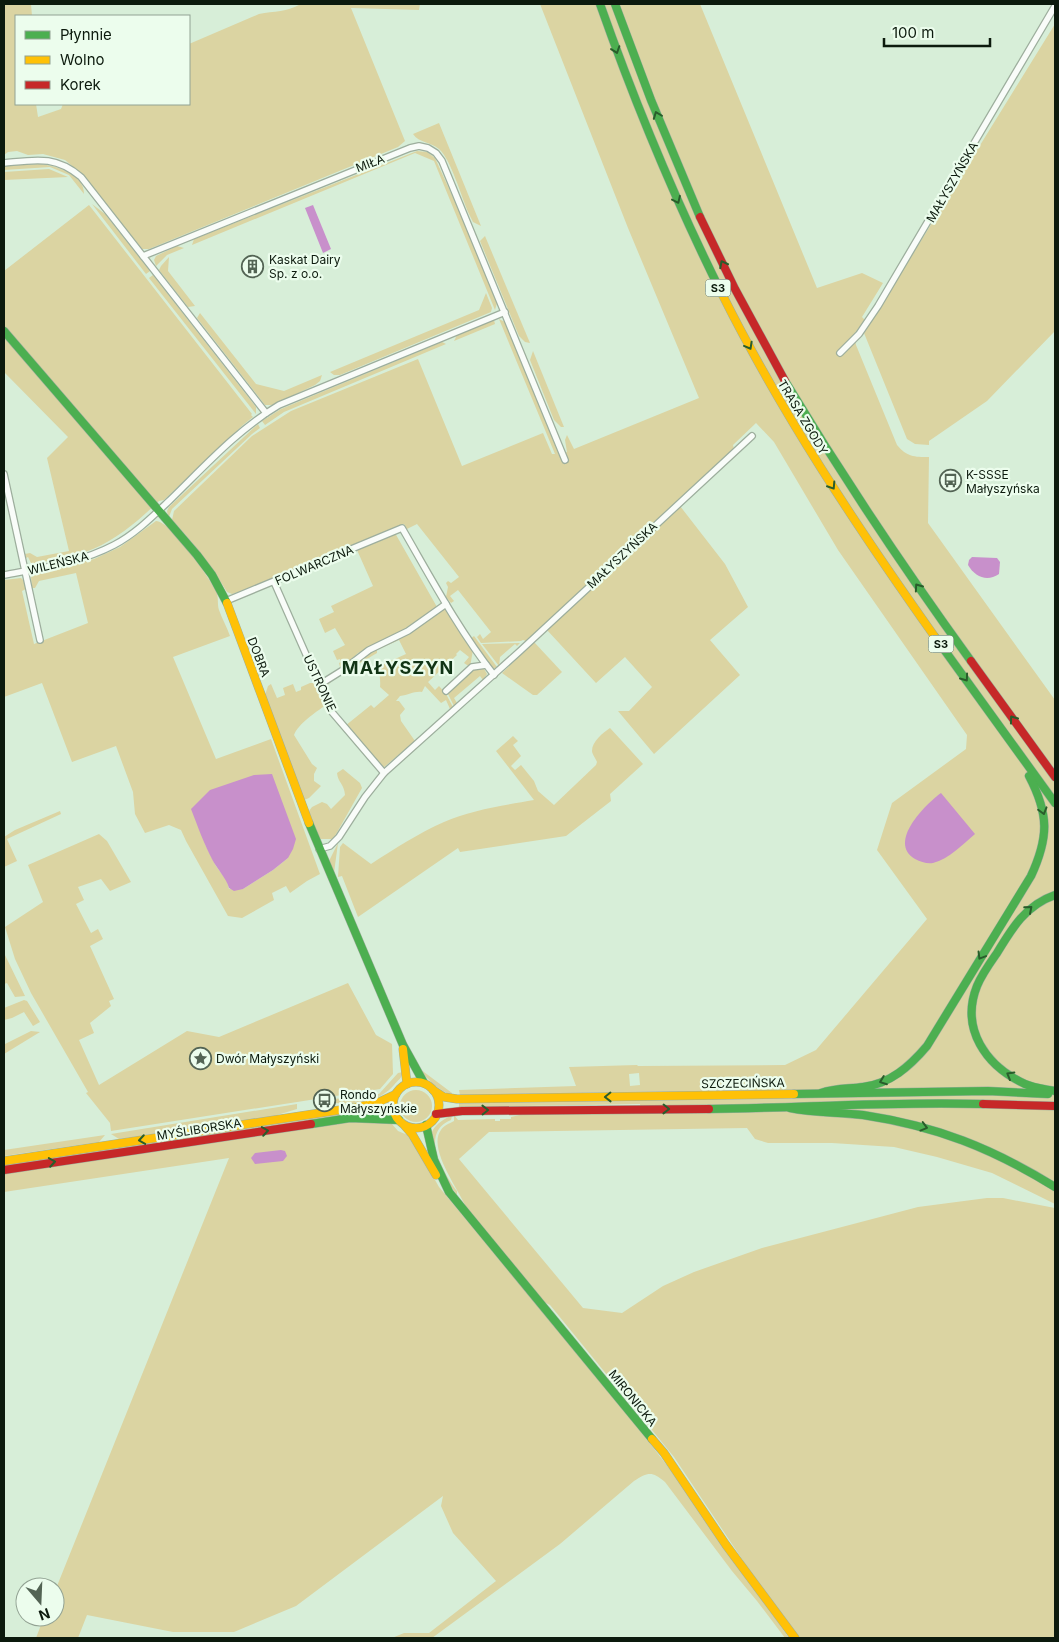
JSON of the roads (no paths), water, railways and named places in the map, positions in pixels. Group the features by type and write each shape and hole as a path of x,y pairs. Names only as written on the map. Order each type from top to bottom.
{"main road":[{"name":"TRASA ZGODY","path":"600,4 645,125 670,185 705,261 748,345 791,419 853,518 926,624 1055,803"},
{"name":"TRASA ZGODY","path":"615,4 644,84 688,189 718,254 785,381 832,459 889,545 1055,777"},
{"name":"DOBRA","path":"4,332 205,565 226,601 320,849 403,1045 424,1083"},
{"path":"821,1094 835,1088 879,1083 892,1078 913,1062 932,1038 1031,876 1040,858 1045,836 1046,819 1034,785 1007,736"},
{"path":"1042,758 1055,773"},
{"path":"1055,895 1036,903 1021,916 1008,934 978,985 973,1000 972,1016 976,1038 981,1050 989,1060 1000,1070 1027,1085 1055,1093"},
{"name":"DOBRA","path":"403,1045 407,1084"},
{"path":"415,1082 424,1083 433,1090 438,1102 436,1114 426,1125 412,1127 402,1122 393,1108 396,1094 400,1088 407,1084 415,1082"},
{"name":"SZCZECIŃSKA","path":"433,1090 444,1097 457,1099 988,1091 1055,1093"},
{"name":"MYŚLIBORSKA","path":"4,1161 359,1107 379,1102 396,1094"},
{"name":"SZCZECIŃSKA","path":"436,1114 471,1111 790,1108 839,1105 957,1103 1055,1106"},
{"path":"790,1108 805,1111 859,1114 926,1127 990,1151 1055,1186"},
{"name":"MYŚLIBORSKA","path":"4,1170 343,1119 371,1117 402,1122"},
{"name":"MIRONICKA","path":"402,1122 412,1134 448,1192 664,1453 726,1545 795,1638"},
{"name":"MIRONICKA","path":"426,1125 429,1145 442,1182"}],"street":[{"name":"MAŁYSZYŃSKA","path":"840,353 859,334 878,306 1055,6"},
{"name":"MIŁA","path":"143,256 410,148 424,147 433,150 442,161 566,460"},
{"path":"4,163 48,160 59,162 80,177 266,413"},
{"path":"159,511 246,428 266,413 297,397 504,312"},
{"name":"MAŁYSZYŃSKA","path":"320,849 330,846 339,837 365,797 384,773 494,675 752,436"},
{"path":"4,474 40,640"},
{"name":"WILEŃSKA","path":"4,575 75,560 102,551 133,533 159,511"},
{"name":"FOLWARCZNA","path":"226,601 402,528 446,604"},
{"name":"USTRONIE","path":"274,582 331,711 384,773"},
{"path":"319,685 370,650 408,631 446,604 494,675"},
{"path":"446,691 472,667 486,665"}],"place":[{"name":"Kaskat Dairy Sp. z o.o.","path":"253,266"},
{"name":"K-SSSE Małyszyńska","path":"950,481"},
{"name":"Dwór Małyszyński","path":"200,1058"},
{"name":"Rondo Małyszyńskie","path":"324,1101"}],"district":[{"name":"MAŁYSZYN","path":"398,667"}]}
